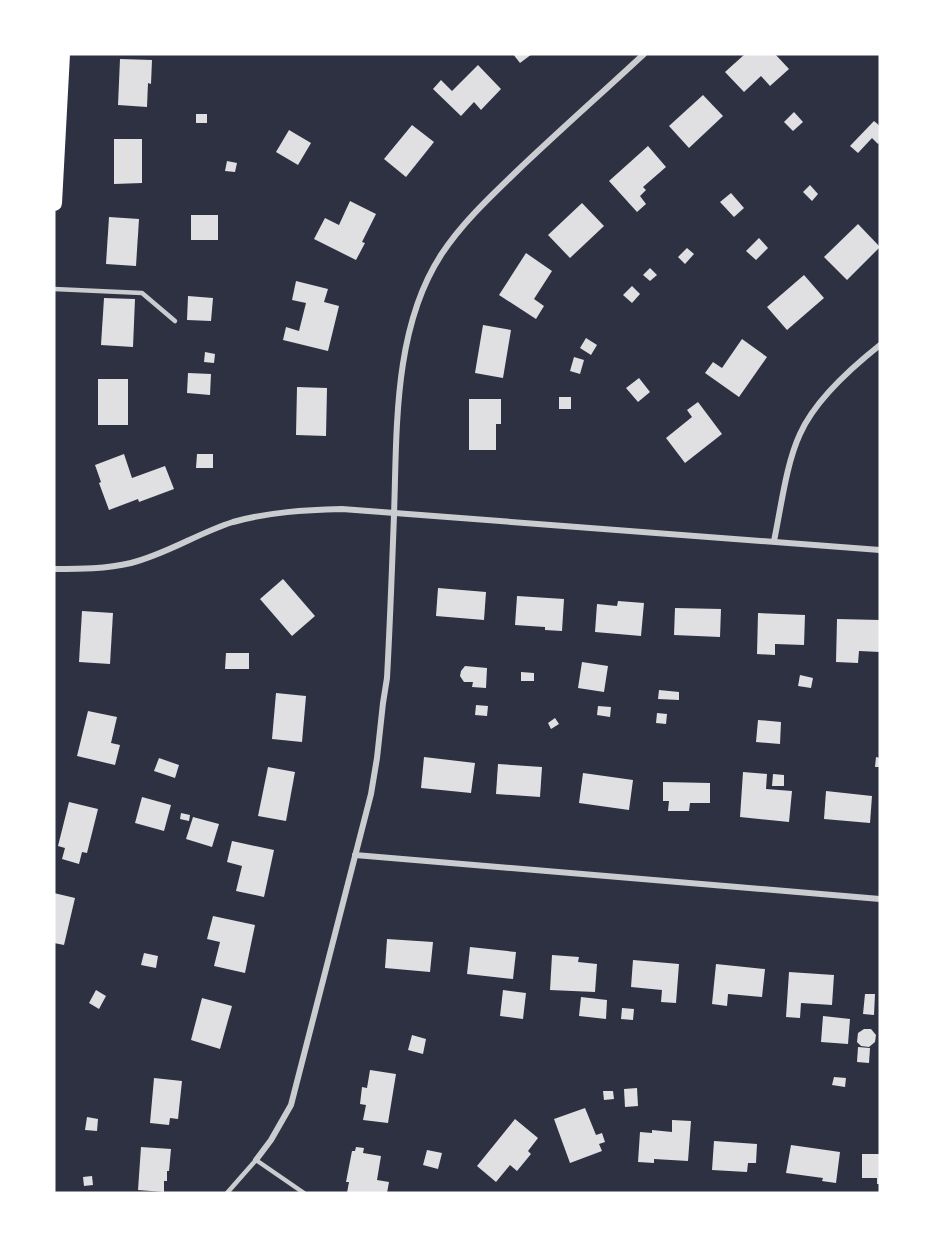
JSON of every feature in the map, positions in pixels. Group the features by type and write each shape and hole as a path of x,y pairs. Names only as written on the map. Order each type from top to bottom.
{"highway":[{"path":"54,203 62,54"}],"street":[{"path":"256,1160 271,1140 291,1105 355,855 377,758 387,678 396,436 401,380 416,309 426,280 442,254 478,209 644,54"},
{"path":"774,541 791,458 800,434 811,414 841,379 880,345"},
{"path":"54,569 99,567 132,562 200,534 269,514 301,510 342,509 880,550"},
{"path":"355,855 880,899"}],"lane":[{"path":"54,289 142,293 175,321"},
{"path":"227,1193 256,1160 304,1193"}],"building":[{"path":"513,54 532,54 520,63"},
{"path":"745,54 775,54 789,69 770,86 761,76 744,92 725,72"},
{"path":"120,59 152,60 147,107 118,105"},
{"path":"478,65 501,89 481,110 474,102 461,116 433,89 441,80 452,91"},
{"path":"703,95 723,116 689,148 669,126"},
{"path":"794,112 803,122 793,131 784,122"},
{"path":"196,114 207,114 207,123 196,123"},
{"path":"874,121 880,126 880,142 878,144 872,138 858,153 850,146"},
{"path":"412,125 434,142 406,177 384,159"},
{"path":"289,130 311,143 298,165 276,152"},
{"path":"114,139 142,139 142,183 114,184"},
{"path":"648,146 666,167 643,187 646,190 640,196 646,204 637,212 609,181"},
{"path":"227,161 237,163 235,172 225,171"},
{"path":"810,185 818,194 812,201 803,192"},
{"path":"731,193 744,208 734,217 720,202"},
{"path":"350,201 376,214 356,260 314,239 325,218 339,225"},
{"path":"582,203 604,226 570,258 548,235"},
{"path":"191,215 218,215 218,240 191,240"},
{"path":"109,217 139,219 136,266 106,264"},
{"path":"858,224 880,247 847,280 824,257"},
{"path":"759,238 768,248 756,260 746,251"},
{"path":"687,248 694,254 685,264 678,257"},
{"path":"526,253 552,271 534,299 544,306 536,319 499,295"},
{"path":"650,268 657,275 650,281 643,275"},
{"path":"804,275 824,298 787,330 767,307"},
{"path":"296,281 328,289 324,302 339,306 328,351 283,340 286,327 299,331 306,303 292,300"},
{"path":"632,286 640,294 632,303 623,295"},
{"path":"188,296 213,298 211,321 187,320"},
{"path":"104,298 135,299 133,347 101,345"},
{"path":"483,325 511,330 503,378 475,373"},
{"path":"586,338 597,345 591,355 580,348"},
{"path":"742,339 767,357 739,397 705,373 713,362 722,368"},
{"path":"205,352 215,354 214,363 204,362"},
{"path":"574,357 584,360 580,374 570,371"},
{"path":"188,373 211,374 210,395 187,393"},
{"path":"639,378 650,392 638,402 626,388"},
{"path":"98,379 128,379 128,425 98,425"},
{"path":"297,387 327,388 326,436 296,435"},
{"path":"559,397 571,397 571,409 559,409"},
{"path":"469,399 501,399 501,424 496,424 496,450 469,450"},
{"path":"698,402 722,434 685,463 666,438 692,417 687,410"},
{"path":"124,454 132,478 165,466 174,489 109,510 95,465"},
{"path":"197,454 213,454 213,468 196,468"},
{"path":"283,579 315,616 292,636 260,599"},
{"path":"438,588 486,592 484,620 436,616"},
{"path":"517,596 564,599 562,631 545,630 545,627 515,625"},
{"path":"618,601 644,603 641,636 595,632 597,604 617,606"},
{"path":"675,608 721,609 720,637 674,635"},
{"path":"82,611 113,613 110,664 79,662"},
{"path":"758,613 805,615 804,645 775,644 775,655 757,654"},
{"path":"837,619 880,620 880,652 859,651 858,663 836,662"},
{"path":"226,653 249,653 249,669 225,669"},
{"path":"582,662 608,666 604,692 578,688"},
{"path":"465,666 487,668 486,688 472,687 473,682 464,682 460,676"},
{"path":"521,672 534,673 534,681 521,681"},
{"path":"800,675 813,678 811,688 798,686"},
{"path":"659,690 679,692 679,700 658,699"},
{"path":"276,693 306,696 302,742 272,739"},
{"path":"476,705 488,706 487,716 475,715"},
{"path":"598,706 611,707 610,717 597,715"},
{"path":"88,711 117,717 111,743 120,745 115,765 77,756"},
{"path":"657,713 667,714 666,724 656,723"},
{"path":"555,718 559,724 551,729 548,723"},
{"path":"758,720 781,722 780,744 756,742"},
{"path":"424,757 475,763 471,793 421,788"},
{"path":"876,757 880,758 880,767 875,767"},
{"path":"159,758 179,765 175,778 154,771"},
{"path":"498,764 542,767 540,797 496,794"},
{"path":"268,767 295,772 286,821 258,816"},
{"path":"743,772 767,774 766,789 792,791 789,822 740,817"},
{"path":"583,773 633,780 629,810 579,803"},
{"path":"773,774 784,775 784,786 772,786"},
{"path":"663,782 710,783 710,803 690,803 689,811 668,811 669,801 663,801"},
{"path":"826,791 872,796 870,823 824,819"},
{"path":"142,797 171,805 164,831 135,823"},
{"path":"69,802 98,809 87,853 82,852 79,864 62,859 65,848 58,846"},
{"path":"181,813 190,815 189,821 180,819"},
{"path":"193,817 219,824 212,847 186,839"},
{"path":"232,841 274,850 264,897 236,891 242,866 227,862"},
{"path":"54,893 75,898 64,945 54,943"},
{"path":"213,916 255,925 245,973 214,966 220,942 207,939"},
{"path":"387,939 433,942 430,972 385,968"},
{"path":"470,947 516,952 513,979 467,974"},
{"path":"144,953 158,956 156,968 141,965"},
{"path":"552,955 579,957 578,962 597,964 595,992 550,990"},
{"path":"633,960 679,964 676,1003 661,1002 662,990 631,987"},
{"path":"716,964 765,969 762,997 728,994 727,1006 712,1004"},
{"path":"789,972 834,975 832,1005 801,1003 800,1018 786,1017"},
{"path":"96,990 106,996 99,1009 89,1003"},
{"path":"503,990 526,993 523,1019 500,1016"},
{"path":"865,994 875,994 874,1015 863,1014"},
{"path":"581,997 607,1000 606,1019 579,1016"},
{"path":"202,998 232,1006 220,1049 191,1040"},
{"path":"622,1008 634,1009 633,1020 621,1019"},
{"path":"823,1016 850,1019 848,1044 821,1042"},
{"path":"864,1029 871,1029 876,1035 875,1042 869,1047 861,1046 857,1042 858,1033"},
{"path":"412,1035 426,1039 423,1054 408,1050"},
{"path":"858,1047 870,1048 869,1063 857,1062"},
{"path":"370,1070 396,1074 388,1123 363,1120 366,1105 360,1104 362,1087 367,1088"},
{"path":"834,1077 846,1078 845,1087 832,1085"},
{"path":"154,1078 182,1081 178,1119 170,1118 169,1125 150,1123"},
{"path":"637,1088 638,1106 625,1107 624,1089"},
{"path":"603,1091 613,1091 614,1099 604,1100"},
{"path":"585,1108 596,1135 602,1133 605,1142 599,1144 602,1151 570,1163 554,1119"},
{"path":"87,1117 98,1119 97,1131 85,1130"},
{"path":"515,1119 538,1138 528,1151 531,1154 517,1171 510,1165 496,1182 477,1166"},
{"path":"672,1120 691,1121 688,1161 654,1159 654,1163 638,1162 640,1132 652,1133 652,1130 672,1132"},
{"path":"714,1141 757,1144 756,1163 748,1163 747,1172 712,1170"},
{"path":"791,1145 840,1152 836,1183 822,1181 823,1178 786,1173"},
{"path":"141,1147 171,1149 164,1192 138,1190"},
{"path":"356,1147 364,1148 363,1153 381,1156 377,1180 389,1182 387,1193 347,1193 349,1182 346,1182 352,1151 355,1151"},
{"path":"427,1150 442,1153 438,1169 423,1165"},
{"path":"862,1154 880,1154 880,1184 877,1184 877,1178 862,1178"},
{"path":"92,1176 93,1185 84,1186 83,1177"}]}
